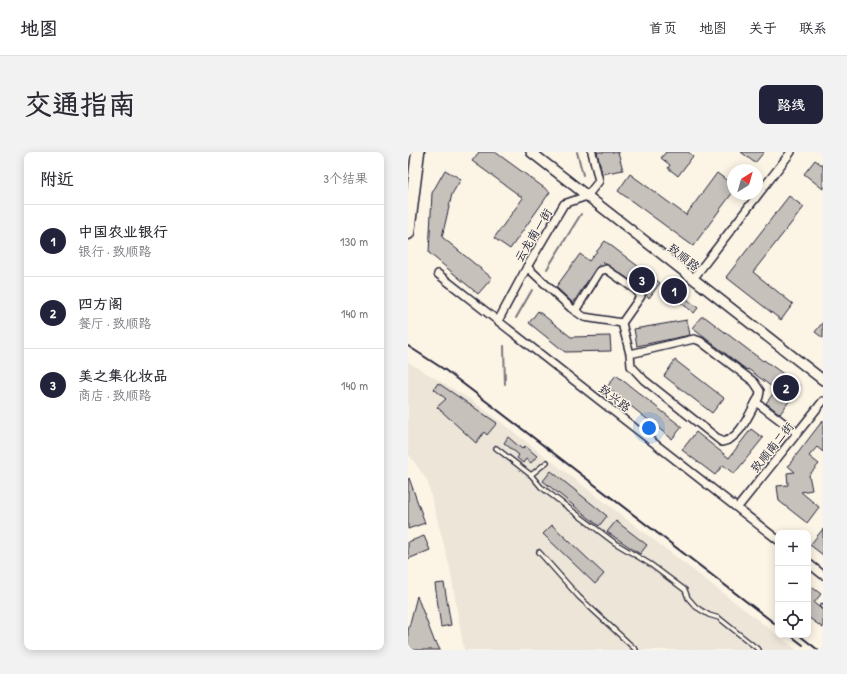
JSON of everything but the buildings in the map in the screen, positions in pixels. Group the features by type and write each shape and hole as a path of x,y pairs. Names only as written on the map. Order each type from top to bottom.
{"highway":[{"path":"408,233 418,152"}],"street":[{"name":"致顺路","path":"530,152 823,380"},
{"path":"587,196 599,181 592,152"},
{"path":"693,279 791,152"},
{"name":"云龙南一街","path":"498,321 527,267 564,204 587,196"},
{"path":"527,267 584,318 622,323"},
{"path":"575,311 600,271 606,269 636,290 641,296 622,323"},
{"name":"致兴路","path":"438,274 775,538"},
{"path":"622,323 630,354 631,366 644,380 722,442 730,440 736,435 756,402 760,391 754,382 700,341 694,339 630,354"},
{"name":"致顺南二街","path":"738,508 823,401"},
{"path":"756,402 797,433"},
{"path":"811,565 823,575"}],"lane":[{"path":"496,448 531,475 541,487 615,543 650,564 685,590 688,598 696,607 709,615 719,618 758,650"},
{"path":"531,475 547,462"},
{"path":"539,552 579,597 636,650"}],"shaded area":[{"path":"408,362 473,401 775,633 775,638 781,638 797,650 464,650 450,568 427,480 408,453"}],"waterway":[{"path":"577,152 583,175"},
{"path":"547,269 581,214"},
{"path":"516,318 532,290"},
{"path":"504,346 505,384"}],"railway":[{"path":"408,346 445,370 775,624"},
{"path":"794,638 803,645"},
{"path":"803,638 818,650"}],"place":[{"name":"美之集化妆品","path":"642,280"},
{"name":"中国农业银行","path":"674,291"},
{"name":"四方阁","path":"786,388"}]}
